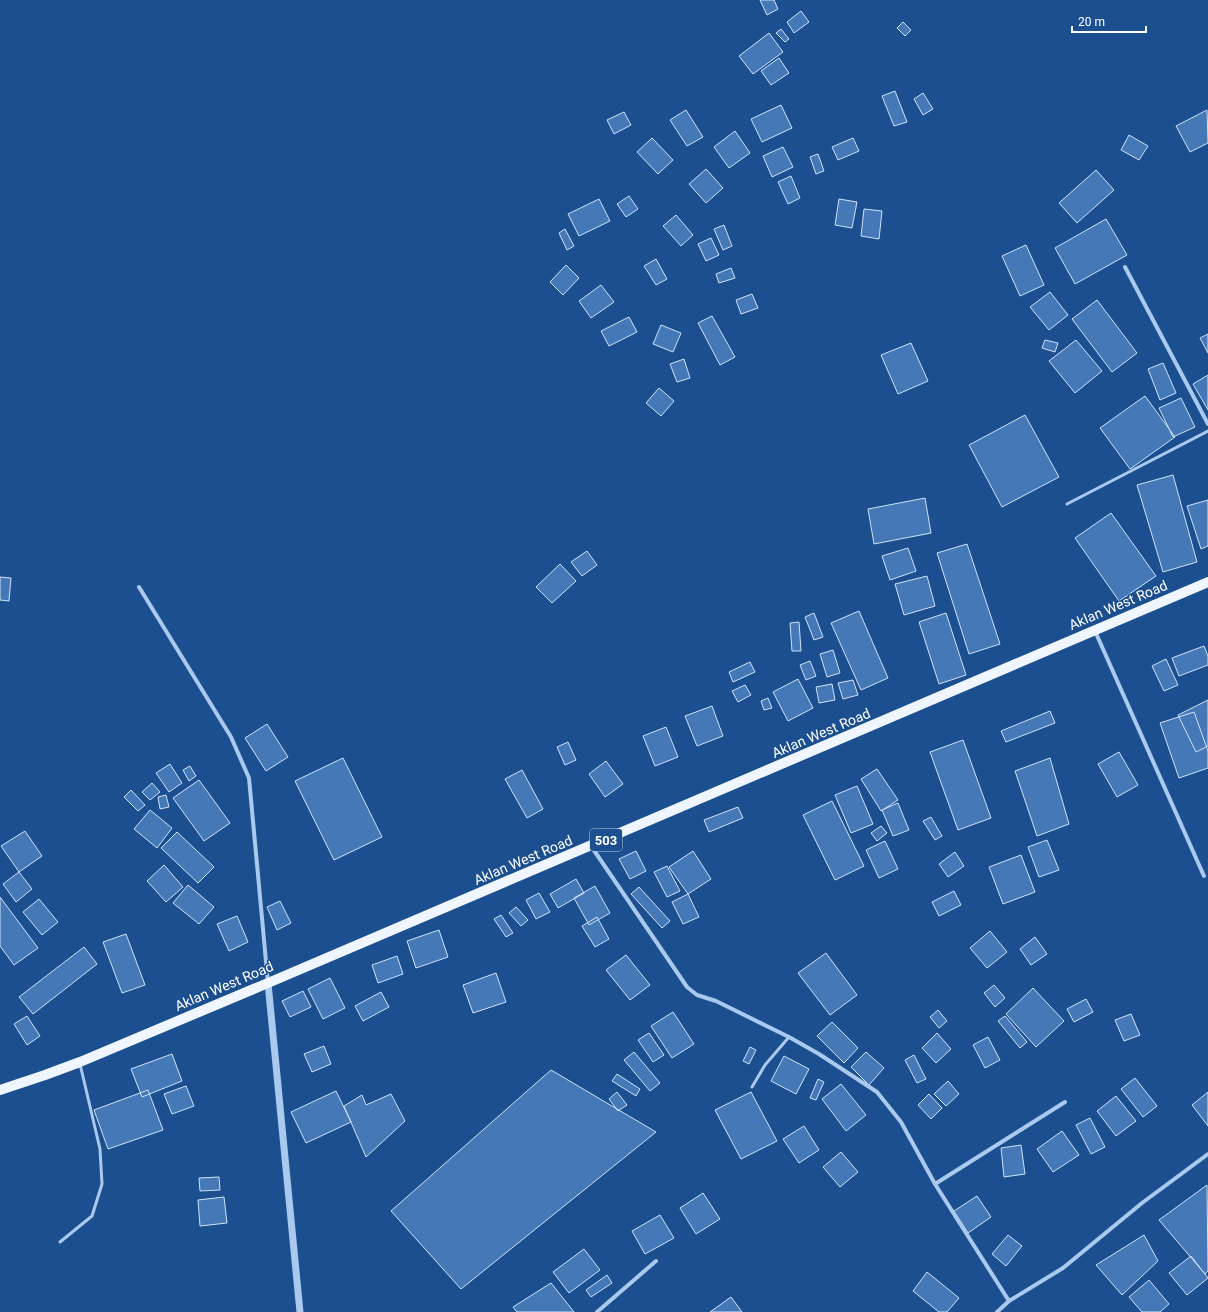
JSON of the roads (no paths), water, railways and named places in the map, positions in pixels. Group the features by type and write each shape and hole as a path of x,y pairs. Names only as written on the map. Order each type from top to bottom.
{"main road":[{"name":"Aklan West Road","path":"0,1090 80,1062 268,983 1208,582"}],"street":[{"path":"1125,267 1208,424"},
{"path":"139,587 231,737 249,778 300,1312"},
{"path":"1095,630 1204,876"},
{"path":"591,846 686,987 697,995 716,1001 789,1037 819,1054 877,1092 901,1122 935,1184 1009,1301"},
{"path":"935,1184 1065,1102"},
{"path":"997,1312 1009,1301 1063,1268 1142,1203 1208,1154"},
{"path":"597,1312 656,1261"}],"lane":[{"path":"1067,504 1208,431"},
{"path":"752,1087 765,1066 789,1037"},
{"path":"60,1242 92,1216 102,1184 100,1149 80,1062"}]}
